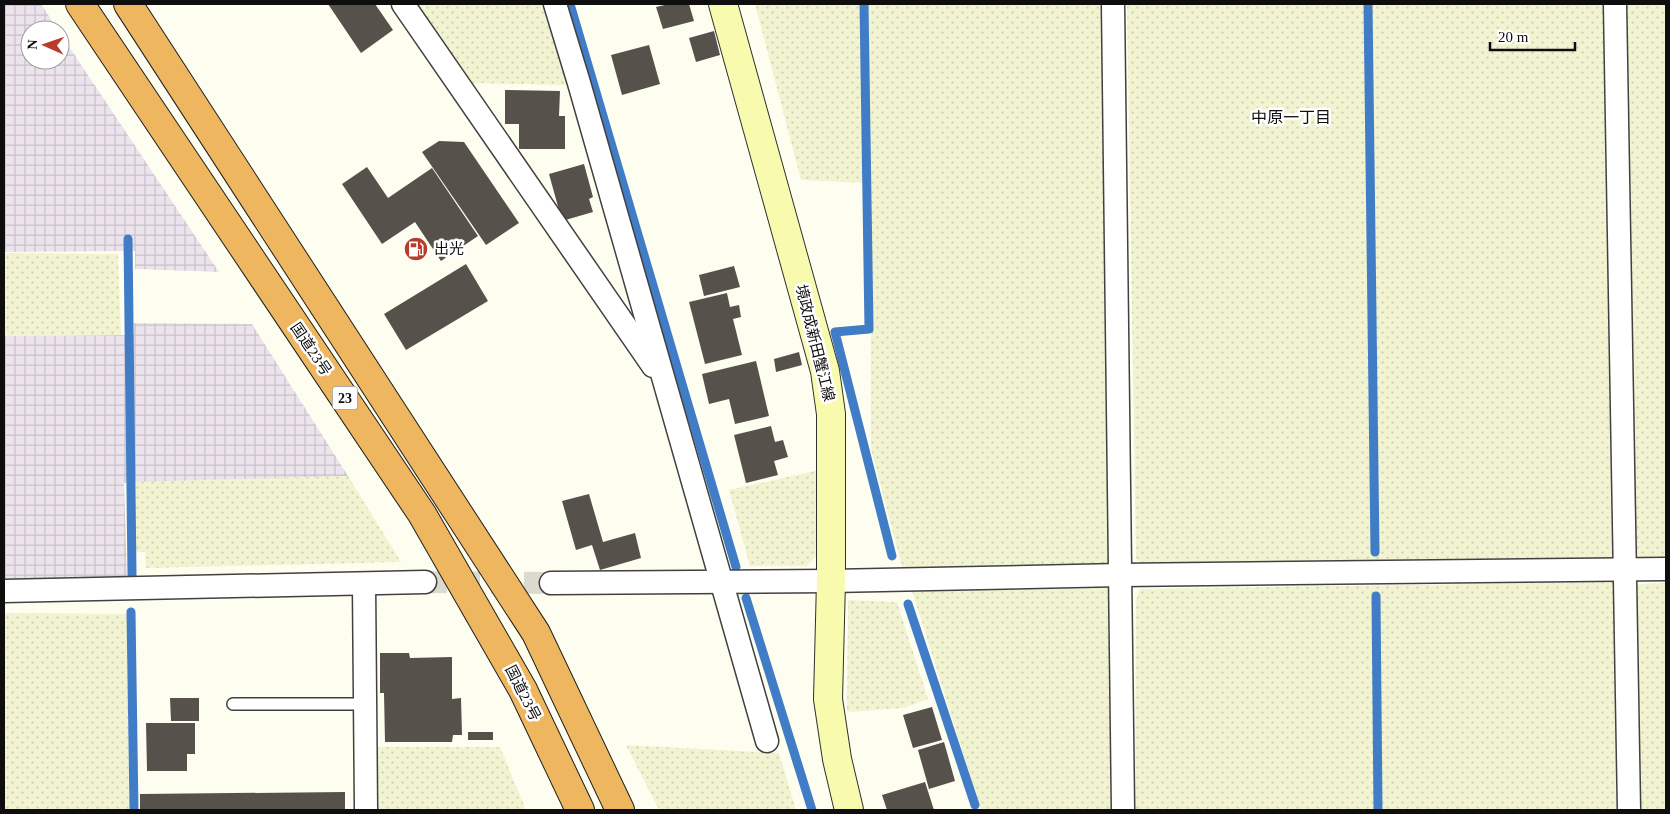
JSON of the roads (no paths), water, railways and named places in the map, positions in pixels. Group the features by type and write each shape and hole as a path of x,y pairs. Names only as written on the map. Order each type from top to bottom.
{"highway":[{"name":"国道23号","path":"80,4 422,514 523,690 580,810"},
{"name":"23","path":"128,4 536,633 620,810"}],"main road":[{"name":"境政成新田蟹江線","path":"723,4 825,371 831,414 831,581 828,699 837,759 849,810"}],"street":[{"path":"403,4 664,381"},
{"path":"555,4 767,741"},
{"path":"1113,4 1123,810"},
{"path":"1615,4 1629,810"},
{"path":"552,583 831,581 1121,575 1666,569"},
{"path":"4,591 425,582"},
{"path":"364,584 366,810"}],"lane":[{"path":"233,704 365,704"}],"waterway":[{"path":"570,4 736,567"},
{"path":"864,4 869,329 835,332 892,556"},
{"path":"1368,4 1375,552"},
{"path":"128,239 132,575"},
{"path":"1376,596 1378,810"},
{"path":"746,598 812,810"},
{"path":"908,604 975,805"},
{"path":"131,612 134,810"}],"tunnel":[{"path":"425,582 551,583"}],"place":[{"name":"出光","path":"416,249"}],"district":[{"name":"中原一丁目","path":"1291,117"}]}
